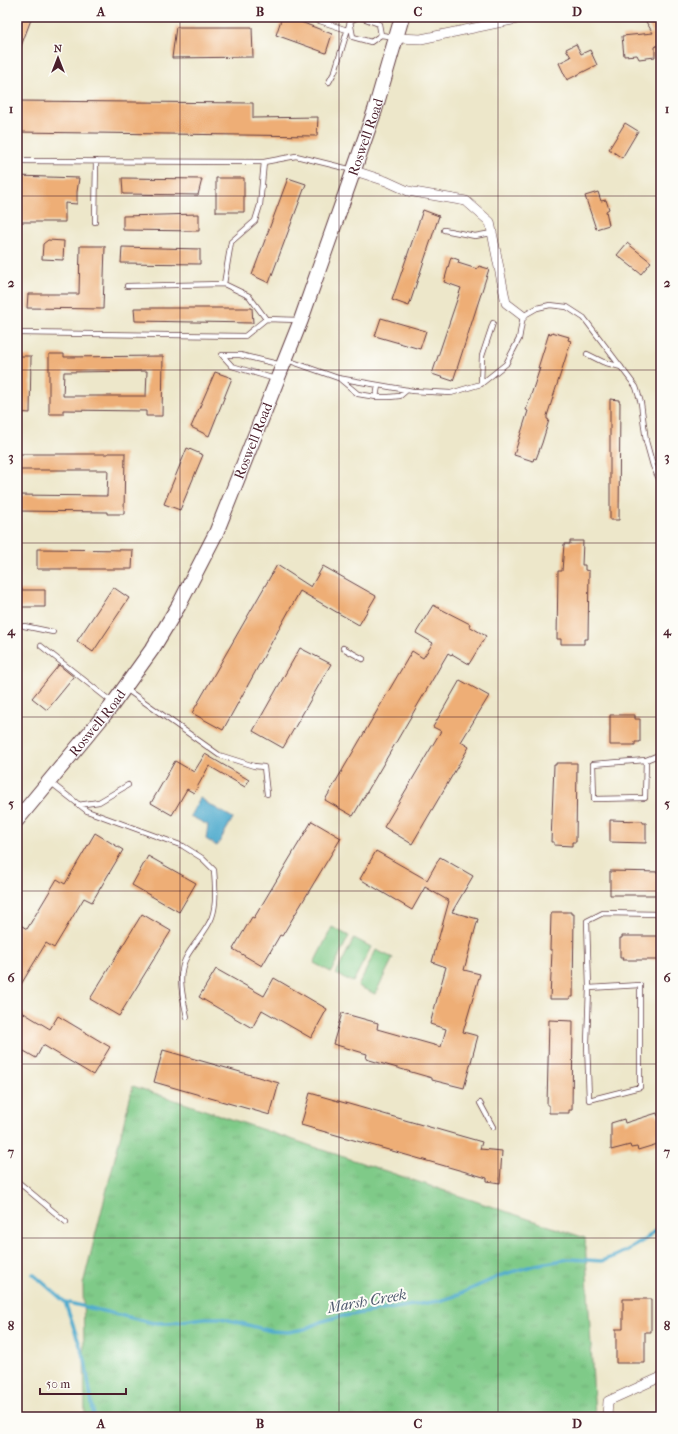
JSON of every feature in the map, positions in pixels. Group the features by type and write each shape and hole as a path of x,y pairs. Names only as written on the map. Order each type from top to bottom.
{"main road":[{"name":"Roswell Road","path":"17,820 113,703 154,647 179,605 216,533 301,320 375,110 402,17"}],"street":[{"path":"397,38 421,39 440,36 527,17"},
{"path":"354,171 386,181 408,191 466,201 490,222 506,303 523,316"},
{"path":"607,1417 608,1400 661,1377"}],"lane":[{"path":"308,17 347,30"},
{"path":"351,19 359,17 379,24 381,35"},
{"path":"329,82 336,71 351,19"},
{"path":"351,19 353,37 371,42 381,35 397,38"},
{"path":"17,161 264,162 296,156 354,171"},
{"path":"95,222 96,161"},
{"path":"224,284 231,242 255,221 260,205 264,162"},
{"path":"444,230 475,236 492,233"},
{"path":"127,286 224,284 249,296 266,319"},
{"path":"278,380 232,366 222,355 240,355 285,363 338,378 378,386 407,390 451,393 481,384 506,364 519,339 523,316 537,308 550,305 566,307 584,318 636,387 641,403 646,441 661,483"},
{"path":"17,333 245,336 266,319 301,320"},
{"path":"481,384 482,356 493,322"},
{"path":"586,354 603,362 621,367"},
{"path":"338,378 358,394 376,397 400,396 407,390"},
{"path":"376,397 378,386"},
{"path":"24,626 53,632"},
{"path":"41,646 113,703"},
{"path":"343,648 363,659"},
{"path":"124,688 219,755 254,766 264,767 267,794"},
{"path":"646,760 645,798 594,799 593,764 646,760 661,754"},
{"path":"49,781 87,811 183,846 202,858 214,870 216,895 212,917 186,957 182,972 181,987 187,1017"},
{"path":"78,805 99,802 128,785"},
{"path":"589,988 640,986 641,1042 640,1087 589,1100 587,1043 589,988 588,921 603,913 661,914"},
{"path":"480,1103 493,1127"},
{"path":"17,1180 66,1222"}],"green space":[{"path":"332,927 349,936 331,972 314,963"},
{"path":"354,938 371,947 353,982 336,974"},
{"path":"376,950 393,958 375,994 358,986"},
{"path":"133,1086 585,1238 595,1417 85,1417 83,1284"}],"water":[{"path":"200,798 233,818 217,846 206,839 208,825 190,816"}],"building":[{"path":"17,17 32,17 18,54 17,54"},
{"path":"282,17 288,17 332,34 326,53 276,35"},
{"path":"643,17 661,17 661,46 659,44 655,47 655,57 639,59 637,55 624,56 622,36 653,33"},
{"path":"176,27 252,27 253,57 172,58"},
{"path":"576,44 581,54 590,50 597,65 567,80 559,63 571,57 566,49"},
{"path":"17,101 253,103 253,118 318,117 317,136 17,132"},
{"path":"625,123 638,131 622,158 609,149"},
{"path":"17,176 79,178 77,204 65,203 65,222 17,222"},
{"path":"122,178 202,179 198,195 123,194"},
{"path":"216,178 244,178 244,212 216,212"},
{"path":"288,178 306,184 269,283 252,275"},
{"path":"598,192 601,201 606,200 609,209 606,211 609,225 596,229 585,196"},
{"path":"423,210 439,216 409,306 392,300"},
{"path":"199,214 199,231 123,230 123,216"},
{"path":"48,240 64,241 63,260 42,259 43,244"},
{"path":"627,243 651,262 641,274 617,255"},
{"path":"80,246 105,246 103,309 27,308 28,294 79,294"},
{"path":"122,247 200,249 200,264 121,263"},
{"path":"451,257 459,260 458,263 477,269 479,266 489,269 453,381 432,374 461,288 444,282"},
{"path":"134,308 252,308 253,323 135,321"},
{"path":"381,318 426,331 420,349 375,336"},
{"path":"552,332 569,337 568,340 571,341 547,416 547,419 549,420 542,443 536,459 534,458 533,461 514,455 528,411 526,410 540,368 538,368 549,333 551,334"},
{"path":"49,354 64,354 64,357 163,356 162,416 146,416 146,411 63,410 63,414 49,414","holes":["147,371 146,396 63,396 64,372"]},
{"path":"17,356 31,356 30,413 17,412"},
{"path":"215,372 232,378 209,436 191,427"},
{"path":"610,399 619,400 620,402 619,520 610,520"},
{"path":"187,448 203,455 180,510 164,504"},
{"path":"125,453 124,514 107,514 107,512 17,511 17,495 107,496 108,470 17,470 17,454"},
{"path":"570,541 583,541 582,565 585,565 585,570 589,571 588,639 584,639 584,644 561,644 561,639 557,639 558,571 562,571 564,544 570,544"},
{"path":"37,549 133,550 132,569 37,569"},
{"path":"277,565 311,587 323,566 376,596 359,625 300,591 223,730 192,713"},
{"path":"113,587 129,598 93,652 77,641"},
{"path":"17,590 45,590 45,607 17,607"},
{"path":"433,605 470,624 469,626 486,636 469,664 448,653 353,816 325,800 412,651 423,658 433,643 416,633"},
{"path":"300,648 331,664 283,748 253,731"},
{"path":"59,665 74,677 47,710 32,698"},
{"path":"460,680 489,696 461,742 469,747 412,844 384,827 441,731 433,727"},
{"path":"610,715 635,715 635,719 640,719 640,742 635,742 635,745 610,745"},
{"path":"205,754 249,780 245,787 209,766 194,793 187,789 172,815 151,803 175,761 194,772"},
{"path":"556,763 577,763 576,842 572,842 572,846 554,845 554,842 551,842 554,765 556,765"},
{"path":"610,820 643,821 643,823 646,823 646,843 610,842"},
{"path":"312,821 341,838 282,936 280,935 262,966 233,949 252,917 254,918"},
{"path":"95,833 123,850 92,902 84,898 54,948 46,943 17,991 17,923 27,929 57,879 65,884"},
{"path":"376,851 427,880 440,857 473,876 452,912 478,919 464,970 480,974 463,1032 478,1036 464,1088 432,1080 432,1078 366,1059 367,1054 333,1044 342,1013 378,1023 377,1029 441,1047 446,1029 430,1024 446,967 432,962 449,901 425,887 412,910 360,879"},
{"path":"148,856 196,883 179,912 132,885"},
{"path":"610,871 661,872 661,891 659,891 659,895 610,895"},
{"path":"552,912 571,912 571,914 574,914 573,997 570,997 570,999 550,999"},
{"path":"142,914 171,931 119,1016 90,999"},
{"path":"622,936 659,936 659,939 661,939 661,958 658,958 658,960 622,960 623,958 620,958 620,938 622,938"},
{"path":"216,969 264,996 274,978 327,1009 311,1038 262,1010 252,1028 199,997"},
{"path":"17,1009 50,1029 58,1016 110,1047 93,1075 43,1045 36,1058 17,1047"},
{"path":"549,1020 573,1021 572,1110 569,1110 569,1113 549,1113 549,1105 547,1105"},
{"path":"163,1050 279,1083 270,1115 154,1082"},
{"path":"310,1093 482,1142 480,1149 502,1151 500,1183 487,1181 487,1178 301,1125"},
{"path":"657,1113 658,1116 661,1116 661,1143 638,1150 637,1147 631,1148 630,1145 611,1150 611,1123 624,1119 625,1123"},
{"path":"623,1299 651,1299 651,1332 645,1332 645,1363 616,1363 616,1329 623,1329"}],"waterway":[{"name":"Marsh Creek","path":"65,1302 153,1323 170,1323 204,1318 221,1318 271,1331 288,1332 305,1329 320,1322 337,1317 439,1301 455,1296 502,1275 535,1265 569,1259 602,1261 633,1247 647,1238 661,1225"},
{"path":"33,1274 65,1302 85,1360 94,1417"}]}
